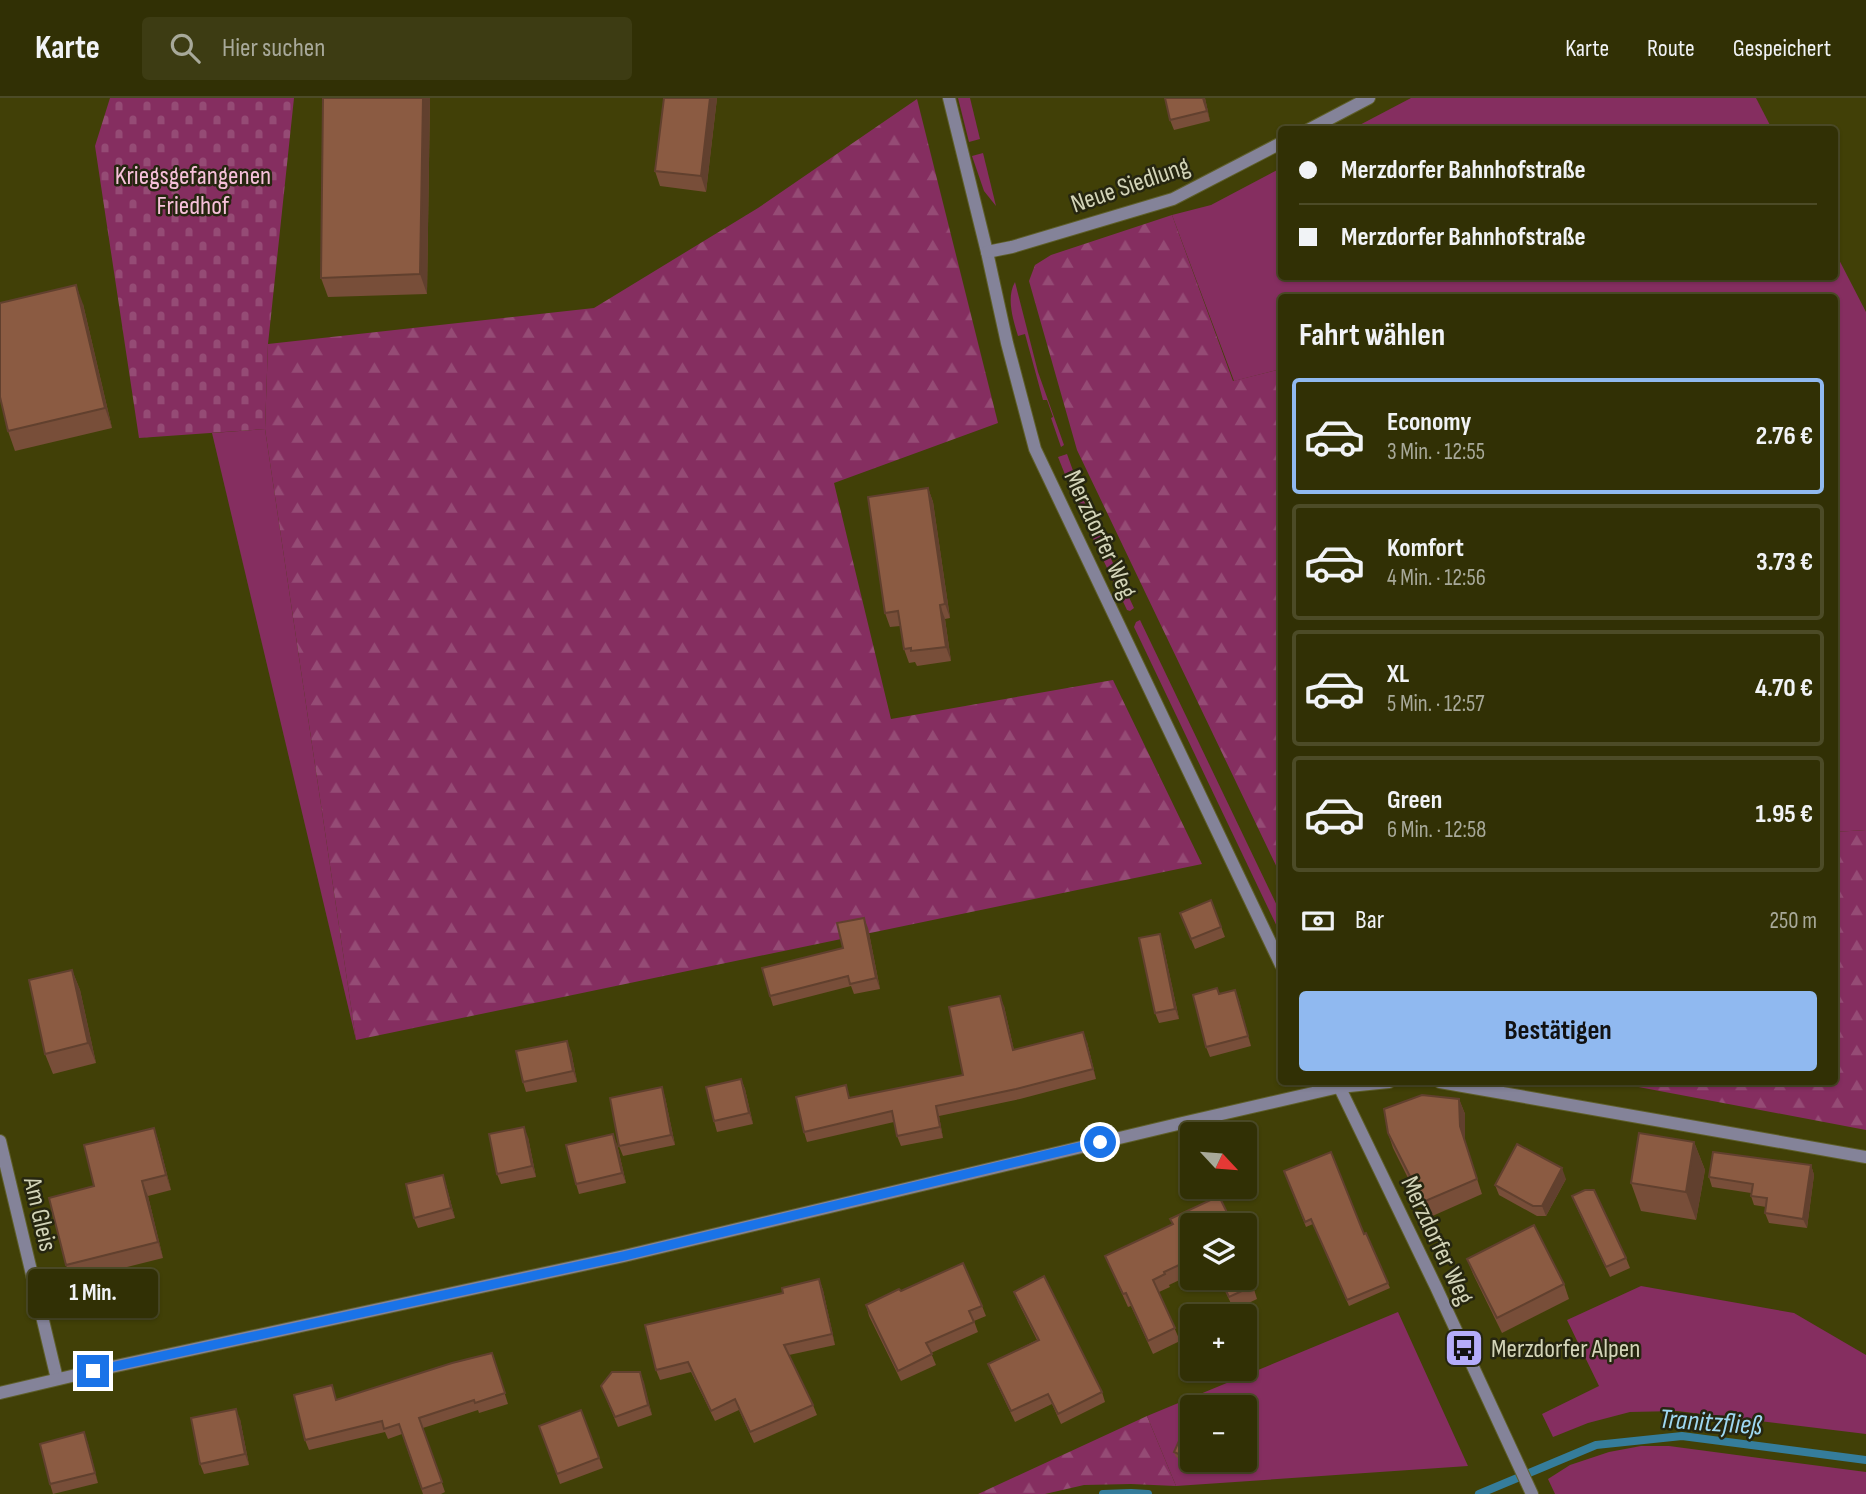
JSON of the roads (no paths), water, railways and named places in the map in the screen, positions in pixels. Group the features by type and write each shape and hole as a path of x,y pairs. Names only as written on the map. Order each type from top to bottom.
{"street":[{"name":"Merzdorfer Weg","path":"949,98 1035,449 1278,958"},
{"path":"1316,126 1369,98"},
{"name":"Neue Siedlung","path":"987,253 1173,199 1278,145"},
{"path":"0,1393 624,1256 1334,1085"},
{"name":"Merzdorfer Weg","path":"1338,1085 1532,1494"},
{"path":"1457,1085 1866,1157"},
{"name":"Am Gleis","path":"0,1141 57,1380"}],"waterway":[{"name":"Tranitzfließ","path":"1479,1494 1596,1445 1682,1436 1866,1460"},
{"name":"Tranitzfließ","path":"1103,1494 1148,1494"}],"place":[{"name":"Merzdorfer Alpen","path":"1464,1348"}],"park label":[{"name":"Kriegsgefangenen Friedhof","path":"193,190"}]}
